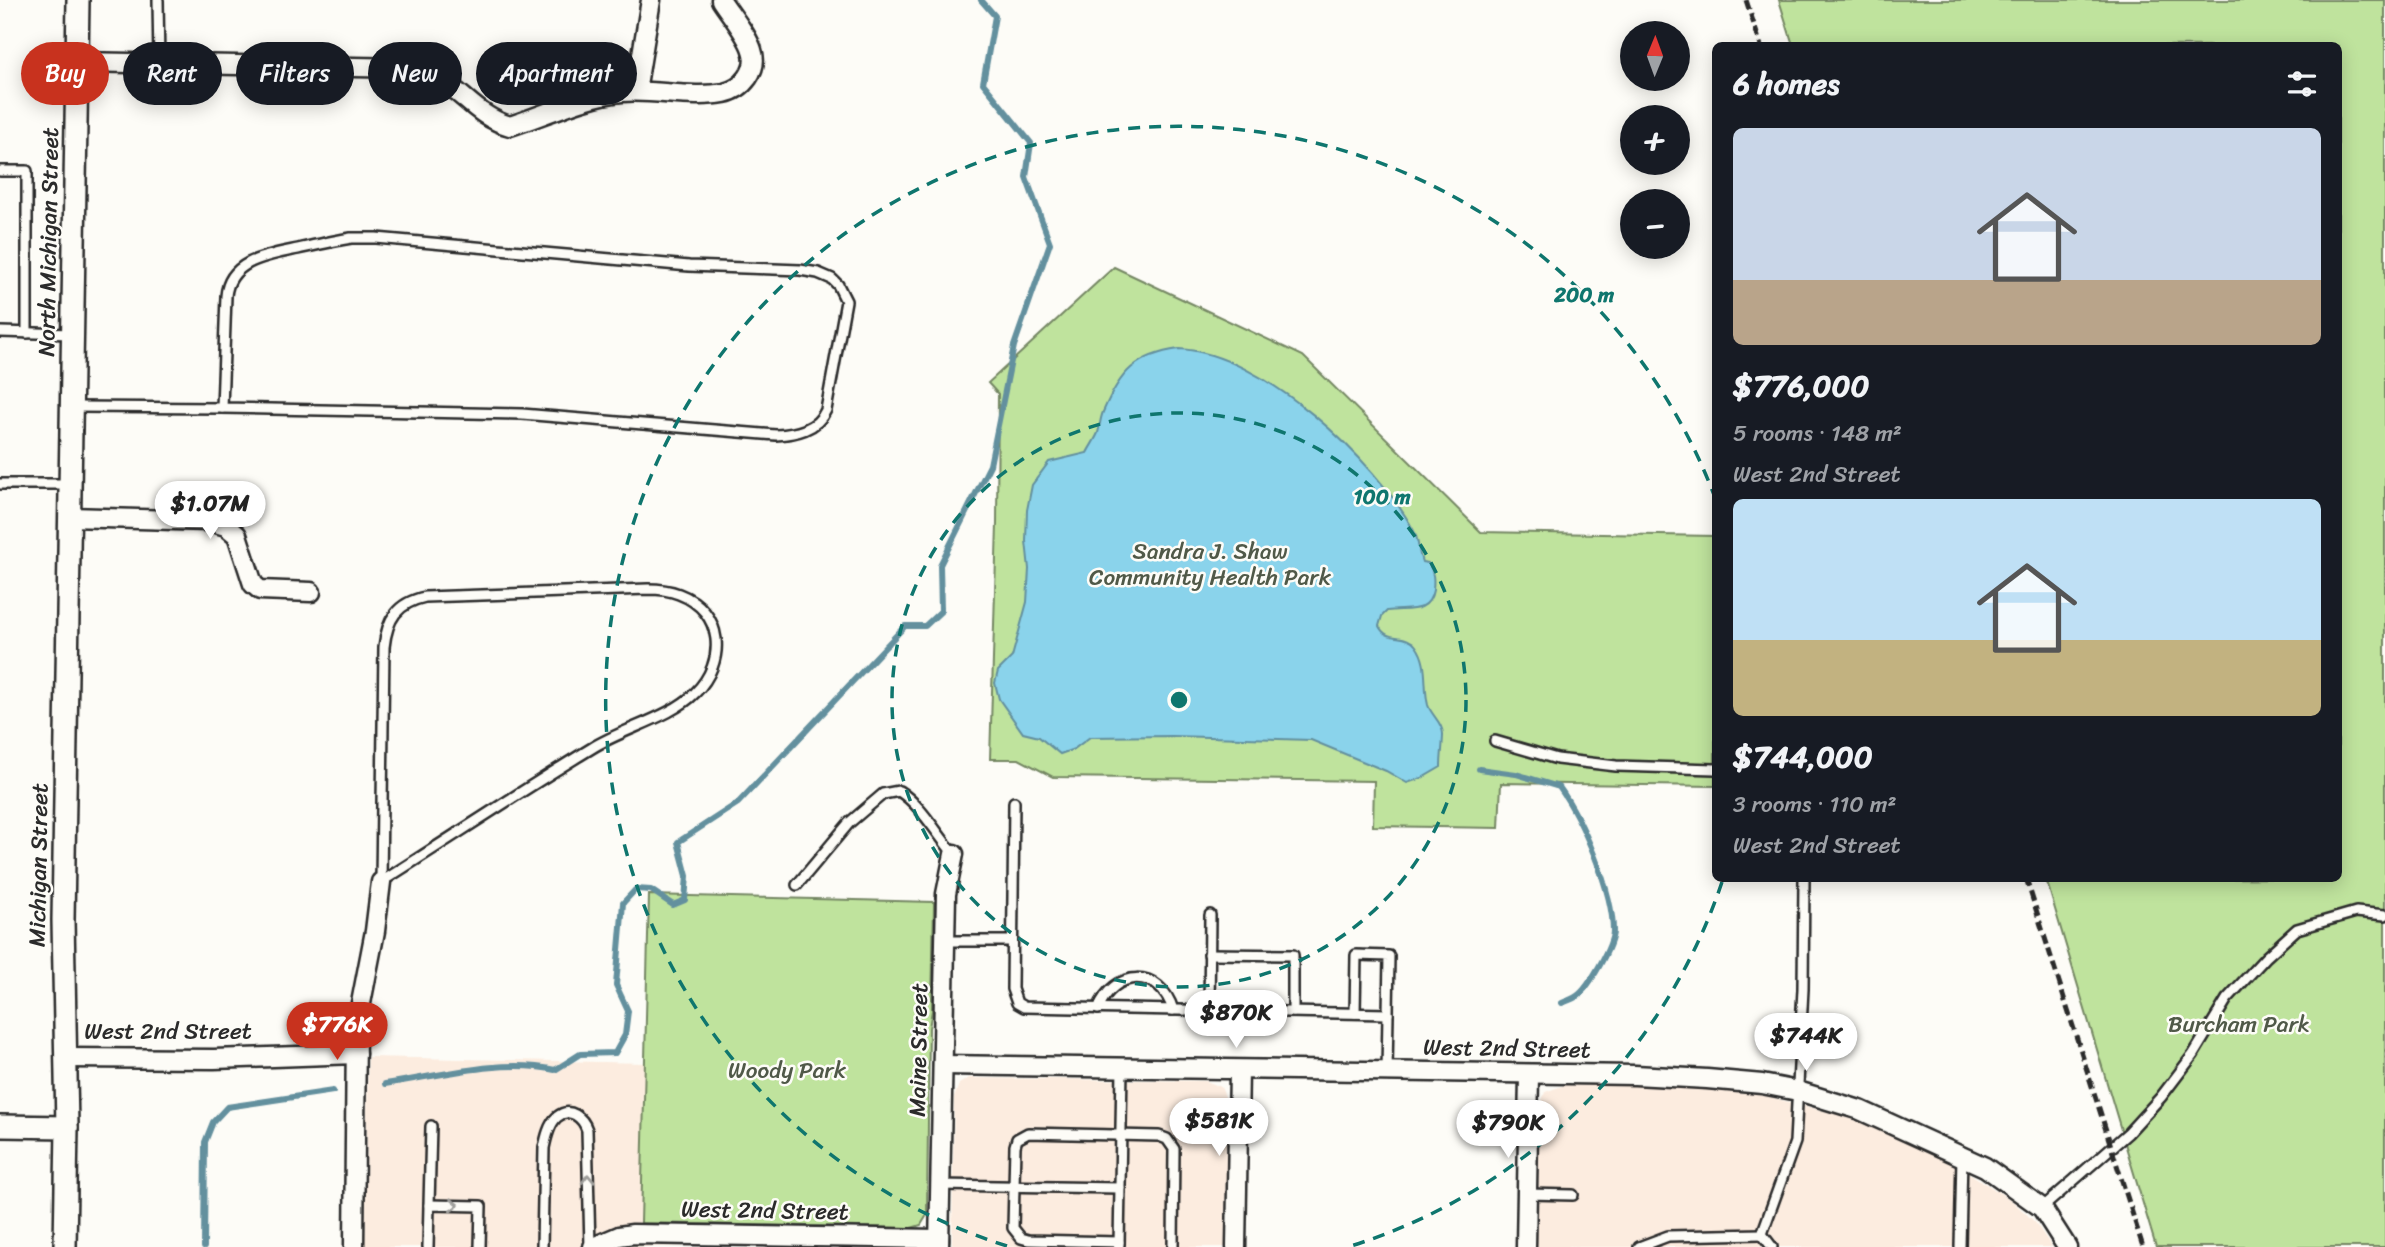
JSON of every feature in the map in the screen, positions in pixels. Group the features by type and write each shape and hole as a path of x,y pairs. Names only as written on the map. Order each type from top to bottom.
{"street":[{"name":"North Michigan Street","path":"77,42 78,0"},
{"path":"637,85 651,0"},
{"path":"637,91 724,93 736,88 749,76 753,68 752,51 721,0"},
{"path":"222,65 389,66 419,70 447,83 484,114 510,126 572,105"},
{"name":"North Michigan Street","path":"70,484 76,105"},
{"name":"Michigan Street","path":"65,1247 67,1127 62,920 70,484"},
{"path":"69,517 209,521 226,526 237,535 253,584 260,590 311,592"},
{"name":"Maine Street","path":"939,1243 946,894 954,854"},
{"path":"354,1247 356,1029 375,931 381,882"},
{"name":"West 2nd Street","path":"65,1058 214,1059 356,1054"},
{"name":"West 2nd Street","path":"943,1065 1707,1079 1798,1091 1860,1110 1962,1155 2014,1186 2042,1208 2067,1247"},
{"path":"1236,1247 1239,1070"},
{"path":"1526,1247 1529,1074"},
{"path":"0,1126 67,1127"},
{"name":"West 2nd Street","path":"592,1247 619,1236 633,1234 707,1241 939,1243"}],"lane":[{"path":"158,0 159,42"},
{"path":"0,171 27,171 27,333"},
{"path":"71,407 512,414 789,435 811,427 824,415 846,301 841,289 832,279 800,270 689,266 376,238 337,240 256,259 239,269 229,281 226,296 222,408"},
{"path":"0,332 72,334"},
{"path":"0,484 70,484"},
{"path":"648,589 680,594 693,601 708,616 716,634 716,657 708,676 691,697 594,747 381,882 384,647 389,622 400,607 425,597 648,589"},
{"path":"1494,741 1557,758 1616,766 1712,769"},
{"path":"797,885 849,823 883,794 898,791 912,799 933,830 954,854"},
{"path":"1014,803 1012,989 1017,1003 1033,1008 1388,1014"},
{"path":"1762,1234 1795,1142 1803,989 1804,882"},
{"path":"2042,1208 2128,1133 2161,1097 2193,1055 2227,999 2266,957 2297,929 2356,912 2385,915"},
{"path":"1209,1011 1210,915"},
{"path":"945,941 1012,941"},
{"path":"1209,954 1293,955 1293,1012"},
{"path":"1355,1013 1356,955 1389,956 1387,1072"},
{"path":"1098,1009 1108,990 1124,980 1134,979 1160,986 1166,992 1173,1010"},
{"path":"1122,1068 1120,1135 1119,1244 1028,1240 1021,1238 1013,1228 1015,1146 1017,1139 1023,1135 1028,1133 1120,1135 1159,1136 1172,1143 1174,1149 1173,1247"},
{"path":"542,1247 544,1148 547,1132 557,1117 568,1113 577,1115 587,1130 592,1247"},
{"path":"428,1247 431,1126"},
{"path":"1959,1247 1962,1155"},
{"path":"940,1185 1120,1188"},
{"path":"1527,1194 1573,1195"},
{"path":"429,1205 481,1206 480,1247"},
{"path":"1639,1247 1668,1236 1762,1234"},
{"path":"1762,1234 1772,1247"}],"shaded area":[{"path":"368,1057 645,1063 641,1246 697,1247 365,1247"},
{"path":"969,1078 1206,1081 1221,1087 1227,1102 1225,1247 952,1247 954,1098 959,1084"},
{"path":"1565,1085 1746,1091 1836,1114 1915,1145 1969,1173 2011,1200 2035,1222 2052,1247 1536,1247 1539,1109 1545,1092"}],"green space":[{"name":"Burcham Park","path":"1779,0 2385,0 2385,1247 2156,1247 2047,882 2342,882 2342,42 1792,42"},
{"name":"Sandra J. Shaw Community Health Park","path":"1114,267 1303,356 1481,532 1712,536 1712,786 1501,783 1499,828 1373,826 1374,781 1053,777 1019,759 990,759 998,394 988,383"},
{"name":"Woody Park","path":"649,895 934,902 932,1010 929,1028 927,1215 921,1225 911,1228 641,1223"}],"water":[{"path":"1179,349 1211,355 1245,369 1280,390 1313,415 1345,443 1373,473 1414,531 1422,562 1428,563 1432,573 1431,598 1416,609 1387,611 1379,626 1387,634 1412,642 1420,653 1428,705 1442,730 1441,767 1407,783 1386,771 1311,740 1172,736 1090,737 1074,749 1060,754 1039,737 1023,733 999,699 995,683 998,671 1012,657 1027,602 1027,510 1032,485 1049,462 1087,453 1098,433 1109,398 1131,368 1151,356"}],"waterway":[{"path":"385,1084 492,1067 555,1070 580,1054 615,1053 625,1035 628,1011 616,985 623,903 636,889 651,890 673,905 685,900 687,876 678,842 738,803 905,626 925,626 941,611 940,565 990,465 1014,346 1050,243 1026,177 1031,143 983,83 995,16 981,0"},
{"path":"1479,769 1516,774 1559,787 1595,856 1612,915 1612,937 1605,956 1588,984 1577,996 1562,1003"},
{"path":"204,1247 205,1142 213,1122 227,1107 333,1091"}],"railway":[{"path":"1746,0 1760,42"},
{"path":"2027,882 2143,1247"}]}
